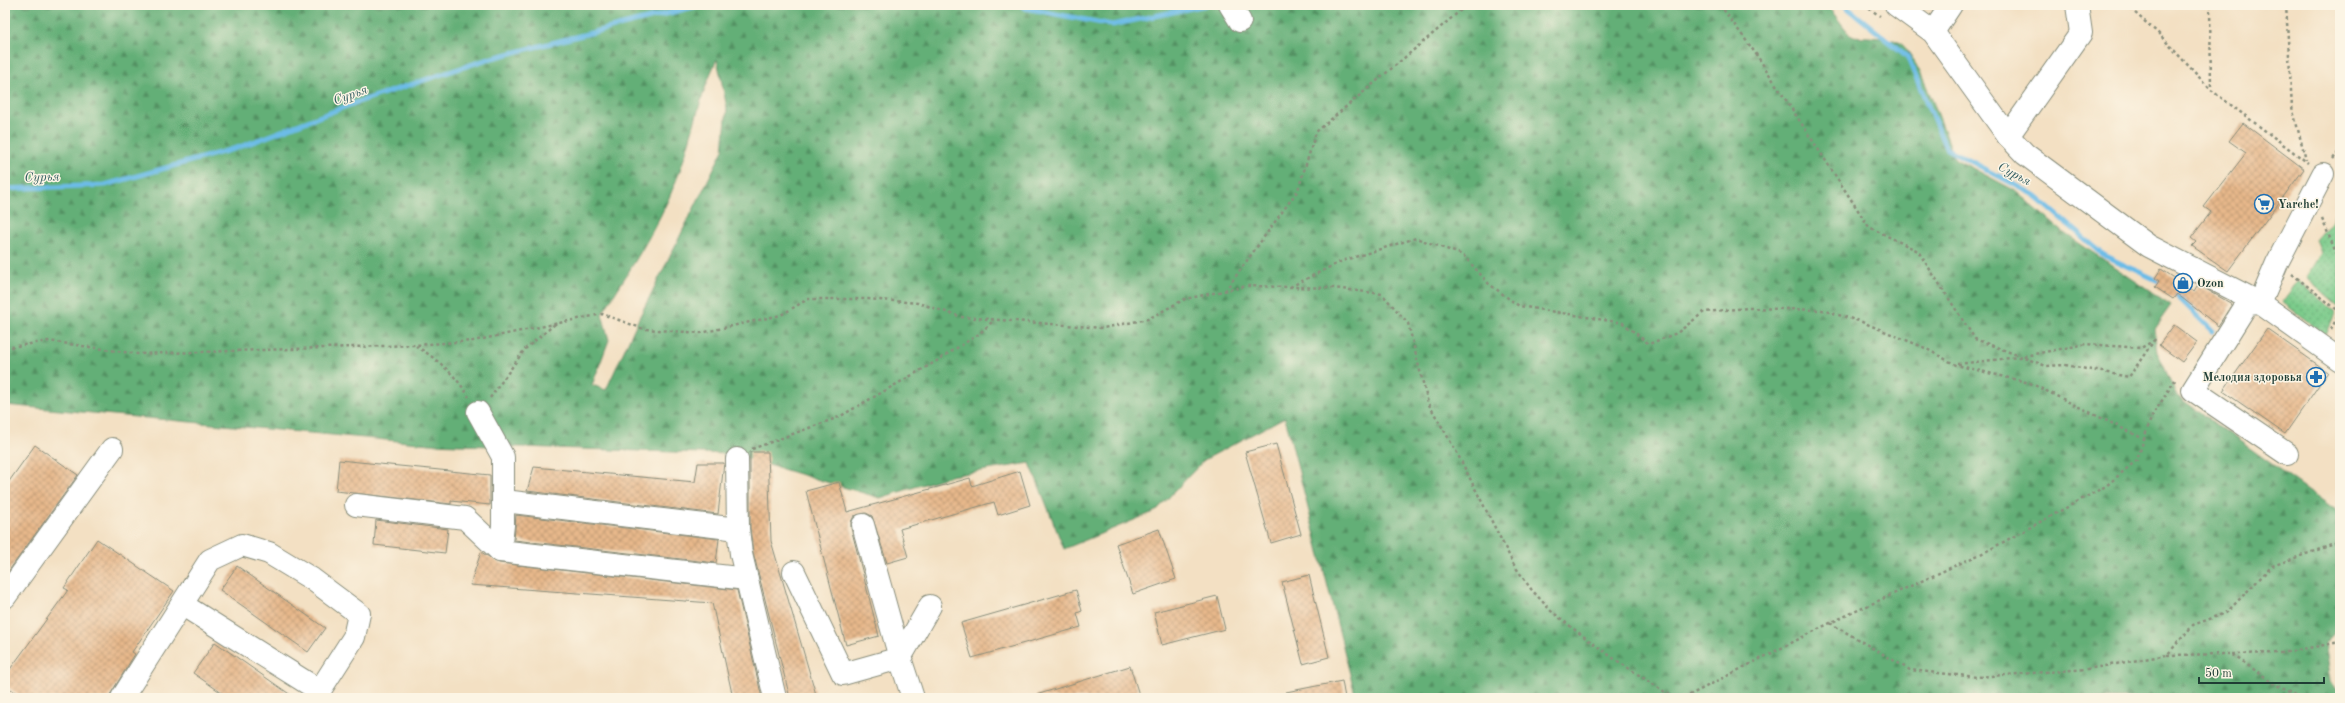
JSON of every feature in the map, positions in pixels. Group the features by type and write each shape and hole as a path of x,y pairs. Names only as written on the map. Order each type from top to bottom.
{"street":[{"path":"1896,5 1933,32 2008,136 2025,154 2149,246 2260,302 2340,360"},
{"path":"1933,32 1951,5"},
{"path":"2008,136 2081,34 2077,5"},
{"path":"2260,302 2315,168"},
{"path":"2260,302 2247,304 2193,390 2288,454"},
{"path":"478,412 503,457 504,501 500,551"},
{"path":"5,597 112,449"},
{"path":"737,459 738,529 747,579 775,698"},
{"path":"504,501 738,529"},
{"path":"356,505 465,518 500,551 747,579"},
{"path":"863,525 900,658 913,698"},
{"path":"122,698 183,605 210,560 242,546 269,553 312,579 359,614 354,637 317,694 183,605"},
{"path":"794,572 842,674 900,658 930,606"}],"path":[{"path":"1225,291 1298,190 1316,132 1467,5"},
{"path":"1720,5 1756,54 1869,227 1918,251 1975,339 2019,357 2046,366 2065,364 2129,377 2155,339 2141,348 2086,344 2019,357 1956,365"},
{"path":"2126,5 2158,33 2211,90 2315,168"},
{"path":"2210,5 2211,90"},
{"path":"2286,5 2292,107 2315,168"},
{"path":"2322,216 2322,223 2340,262"},
{"path":"1289,287 1342,261 1416,238 1463,255 1489,284 1519,306 1623,323 1649,344 1677,333 1704,312 1748,308 1822,310 1862,322 1923,347 1956,365 2030,382 2144,438"},
{"path":"2277,263 2340,311 2328,336"},
{"path":"5,348 48,341 138,354 473,342 602,314 644,329 701,333 781,315 808,299 868,299 918,303 962,317 993,321 1103,328 1148,319 1185,299 1247,286 1334,288 1382,294 1408,323 1428,403 1456,451 1514,565 1530,589 1551,611 1579,633 1674,698"},
{"path":"737,459 745,452 839,417 935,362 979,334 993,321"},
{"path":"415,345 436,358 459,382 478,412 526,349 556,324"},
{"path":"1684,698 1830,623 1987,551 2106,486 2137,460 2151,418 2176,378 2193,390"},
{"path":"2167,655 2193,625 2226,613 2272,566 2340,542"},
{"path":"1830,623 1910,670 1977,677 2087,669 2167,655 2282,653 2340,642"},
{"path":"2231,654 2280,687 2302,698"}],"green space":[{"path":"5,5 1827,5 1851,36 1874,37 1897,41 1905,47 1922,76 1955,159 2014,190 2064,233 2171,305 2154,329 2157,351 2177,396 2340,513 2340,627 2325,643 2331,681 2340,694 2340,698 1356,698 1285,417 1204,460 1156,511 1064,549 1030,463 950,476 880,498 732,454 430,444 5,405","holes":["717,59 727,108 723,150 639,318 606,390 592,385 609,340 602,314 633,265 661,216 682,166 705,89"]},
{"path":"2340,185 2339,306 2306,277 2321,253 2316,240 2333,220"},
{"path":"2298,281 2336,312 2326,335 2282,302"}],"building":[{"path":"2243,123 2304,169 2228,271 2192,246 2196,242 2191,238 2211,212 2204,207 2246,153 2229,141"},
{"path":"2161,269 2194,291 2197,286 2204,288 2232,304 2218,326 2177,294 2173,299 2155,287 2159,281 2155,278"},
{"path":"2174,325 2197,342 2182,362 2159,345"},
{"path":"2267,329 2328,372 2285,434 2223,391"},
{"path":"1276,444 1301,534 1271,543 1245,452"},
{"path":"35,445 78,475 5,576 5,487"},
{"path":"750,452 768,452 771,541 817,698 790,698 753,552 750,528"},
{"path":"339,460 490,475 490,505 451,501 451,504 336,491"},
{"path":"698,463 724,463 718,514 527,491 534,467 695,482"},
{"path":"1020,471 1030,505 998,515 994,502 900,529 908,557 887,563 872,516 866,513 854,516 851,522 851,528 879,636 846,645 806,491 839,482 847,512 970,478 972,486"},
{"path":"516,515 719,539 716,563 514,540"},
{"path":"376,520 448,529 445,553 374,545"},
{"path":"1159,529 1176,579 1133,594 1116,544"},
{"path":"97,539 174,591 132,652 135,654 108,698 24,698 5,685 5,676 68,590 64,588"},
{"path":"481,552 499,563 737,590 762,698 733,698 712,603 470,585"},
{"path":"237,566 325,628 308,652 220,590"},
{"path":"1309,575 1329,657 1303,664 1282,582"},
{"path":"1076,590 1082,611 1077,613 1081,627 972,658 961,623"},
{"path":"1217,596 1225,629 1162,645 1154,612"},
{"path":"215,642 295,698 229,698 193,673"},
{"path":"1130,666 1140,698 1037,698 1036,695"},
{"path":"1342,681 1345,698 1287,698 1286,692"}],"waterway":[{"name":"Сурья","path":"5,189 105,185 237,148 355,103 488,59 701,5"},
{"name":"Сурья","path":"1021,5 1025,8 1112,25 1206,5"},
{"name":"Сурья","path":"1844,5 1907,56 1946,148 2034,195 2105,256 2163,283"},
{"name":"Сурья","path":"2172,291 2212,331"}],"place":[{"name":"Yarche!","path":"2264,204"},
{"name":"Ozon","path":"2183,283"},
{"name":"Мелодия здоровья","path":"2316,377"}]}
